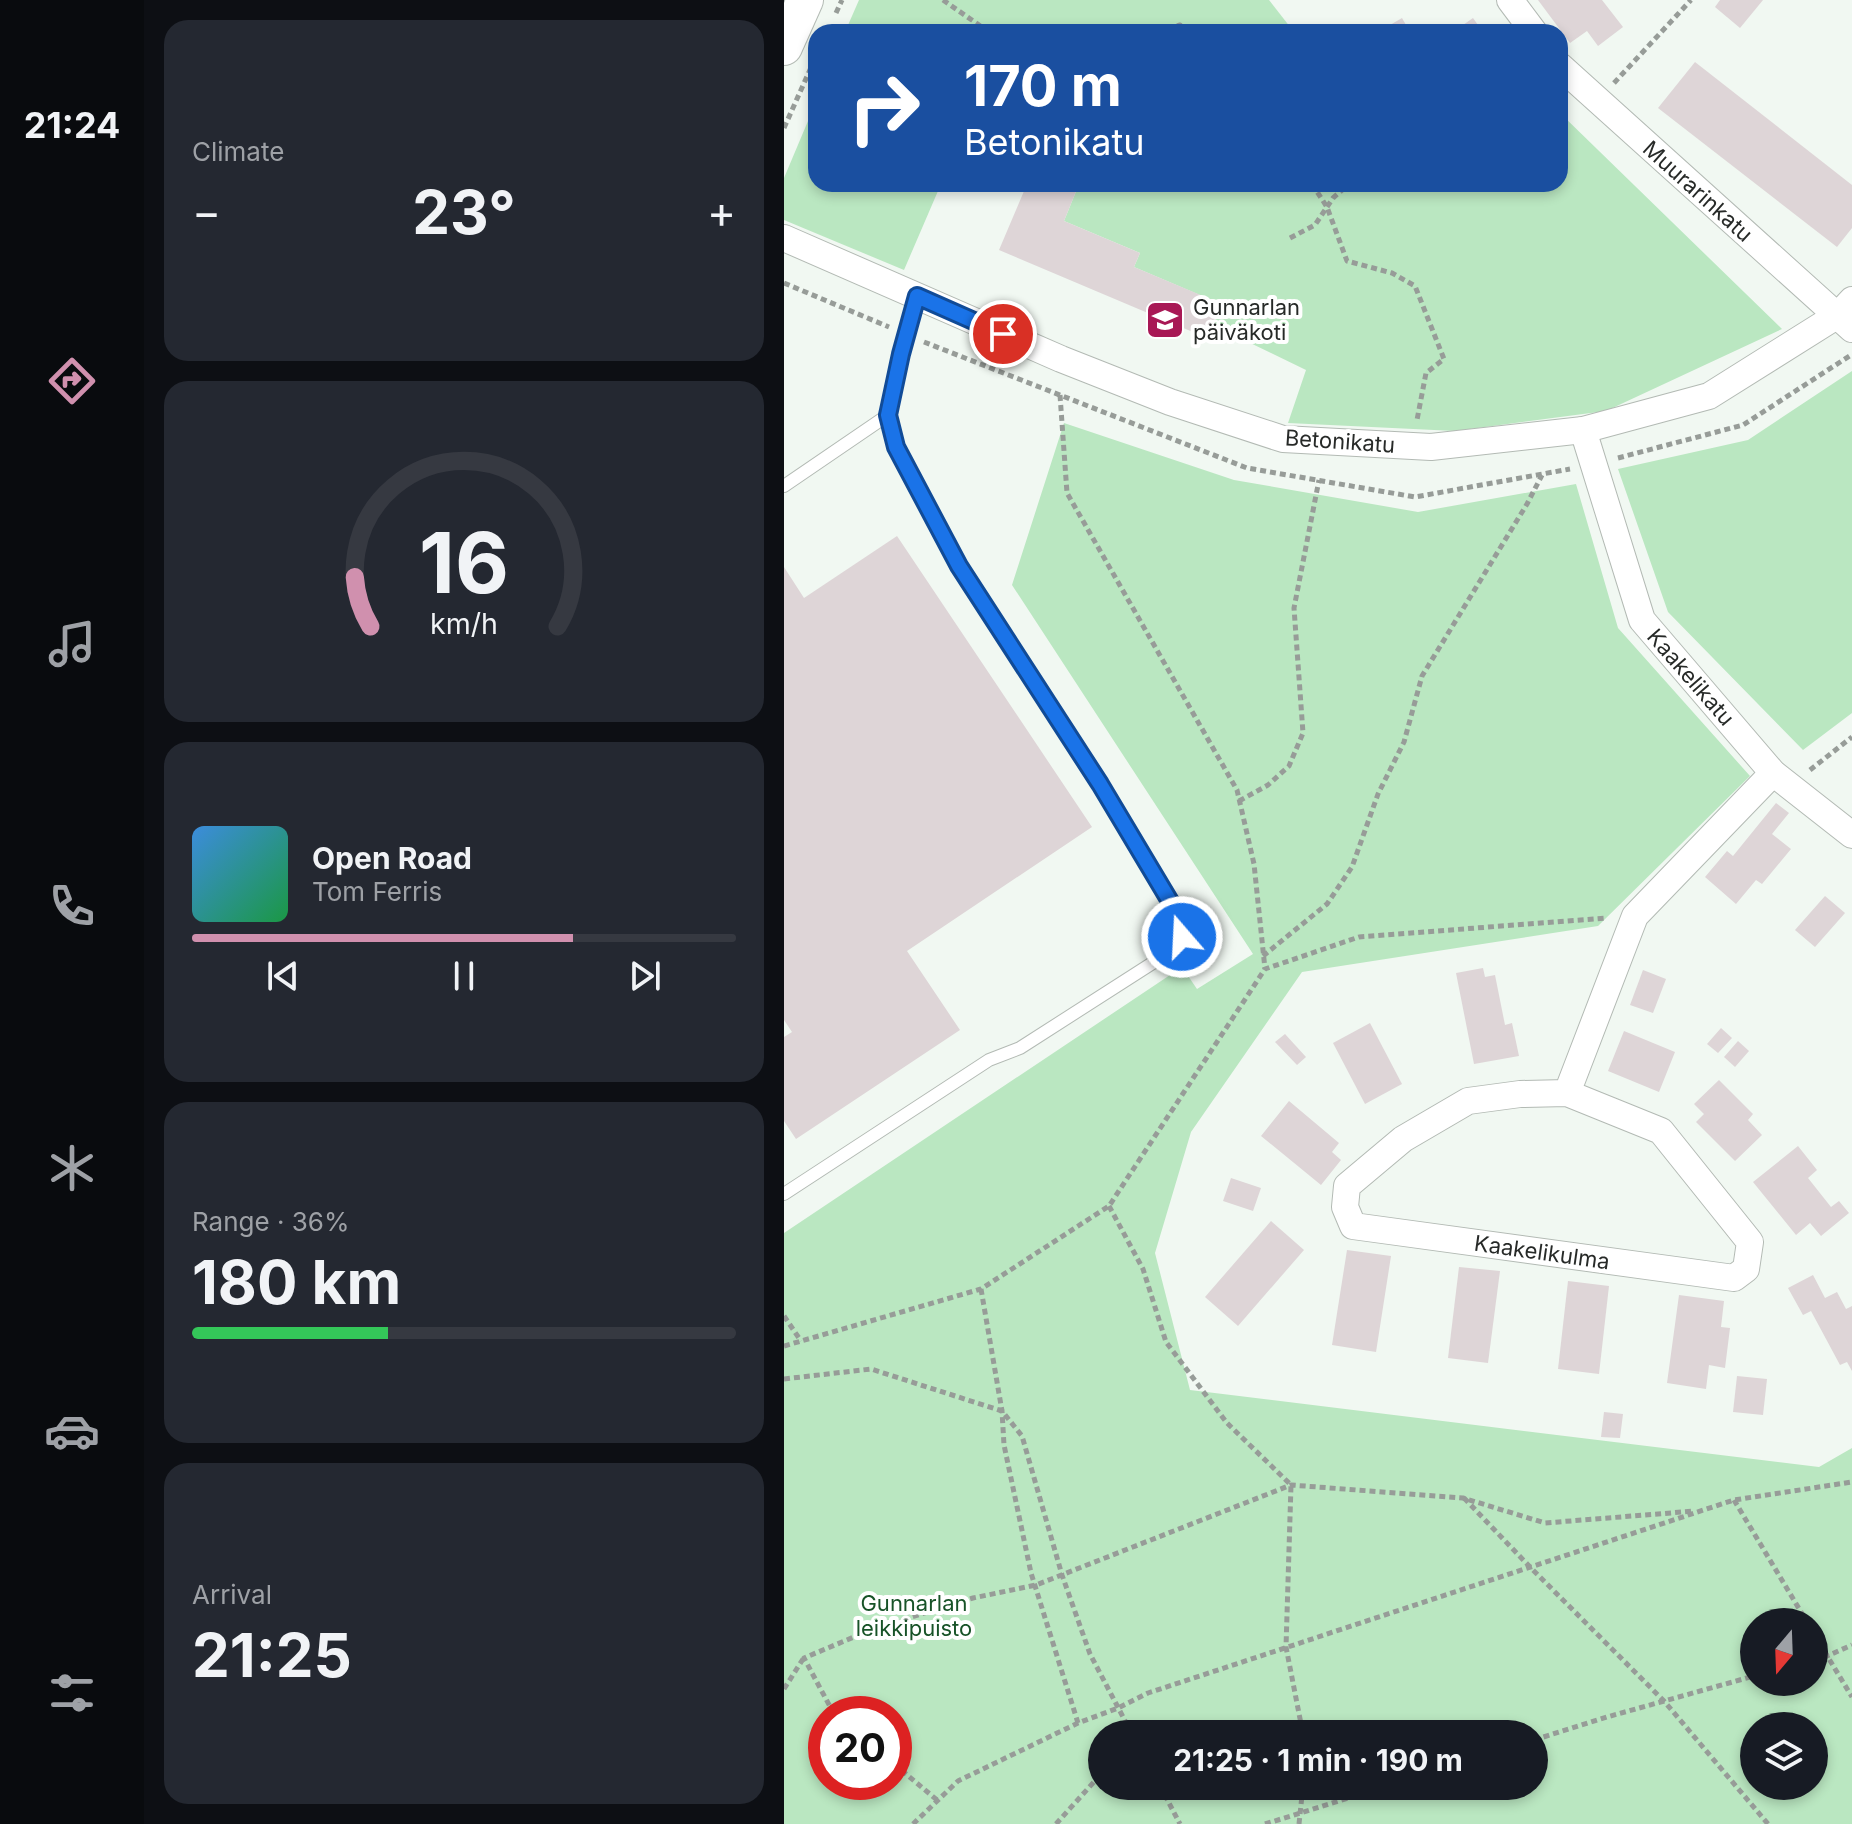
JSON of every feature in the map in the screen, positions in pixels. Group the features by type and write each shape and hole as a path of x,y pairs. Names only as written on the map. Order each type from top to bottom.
{"street":[{"path":"784,47 805,0"},
{"path":"1510,0 1528,24"},
{"name":"Muurarinkatu","path":"1568,74 1847,315"},
{"name":"Betonikatu","path":"784,238 1061,359 1170,402 1283,439 1431,447 1583,430 1709,396 1847,315"},
{"name":"Kaakelikatu","path":"1583,430 1642,620 1782,779 1852,835"},
{"path":"1567,1093 1635,916 1782,779"},
{"name":"Kaakelikulma","path":"1567,1093 1661,1131 1750,1242 1746,1269 1734,1278 1353,1226 1345,1207 1347,1186 1403,1139 1468,1101 1520,1094 1567,1093"}],"lane":[{"path":"784,1194 989,1060 1020,1048 1128,979 1176,948 1182,937 1182,924 1174,908 1100,784 959,566 896,447 888,415 917,296"},
{"path":"784,486 888,415"}],"path":[{"path":"943,0 978,24"},
{"path":"1597,101 1691,0"},
{"path":"784,128 808,76"},
{"path":"1317,192 1327,207 1347,261 1392,273 1415,286 1444,359 1426,373 1412,446"},
{"path":"1290,238 1315,225 1340,192"},
{"path":"1060,395 1067,493 1237,790 1254,864 1265,969"},
{"path":"1263,956 1327,904 1352,867 1378,794 1404,742 1422,676 1527,504 1542,474"},
{"path":"1239,801 1268,785 1289,766 1303,733 1294,608 1319,480"},
{"path":"1782,779 1852,737"},
{"path":"784,1346 981,1289 1109,1206 1265,969 1359,937 1635,916"},
{"path":"1109,1206 1143,1269 1166,1342 1227,1423 1291,1485 1286,1647 1300,1720"},
{"path":"981,1289 1002,1411 1004,1445 1031,1573 1078,1723"},
{"path":"784,1316 801,1341"},
{"path":"784,1379 871,1369 1002,1411 1022,1436 1062,1575 1090,1654 1124,1720"},
{"path":"913,1824 958,1781 1148,1693 1734,1500 1852,1482"},
{"path":"784,1689 804,1658 873,1629 973,1598 1036,1585 1291,1485 1463,1498 1545,1523 1704,1510"},
{"path":"1463,1498 1664,1701 1768,1824"},
{"path":"1734,1500 1799,1608"},
{"path":"1828,1656 1852,1645"},
{"path":"804,1658 824,1696"},
{"path":"1828,1658 1852,1697"},
{"path":"1548,1736 1740,1680"},
{"path":"912,1779 937,1800"},
{"path":"1056,1824 1088,1789"},
{"path":"1167,1800 1180,1824"},
{"path":"1299,1824 1302,1800"},
{"path":"1265,1824 1342,1800"}],"green space":[{"path":"859,0 1269,0 1288,24 848,24"},
{"path":"808,121 808,192 938,192 904,270 784,220 784,178"},
{"path":"1568,121 1782,329 1606,411 1455,431 1288,423 1306,370 1213,325 1221,304 1134,267 1140,253 1064,221 1076,192 1568,192"},
{"path":"1852,371 1852,713 1803,750 1668,612 1618,469 1748,440"},
{"name":"Gunnarlan leikkipuisto","path":"1064,423 1234,480 1418,512 1576,484 1618,628 1750,776 1598,926 1302,972 1191,1132 1155,1253 1190,1390 1819,1467 1852,1448 1852,1824 784,1824 784,1233 1182,967 1197,989 1253,954 1012,585"}],"building":[{"path":"1538,0 1602,0 1623,27 1598,46 1587,31 1570,43 1568,24 1556,24"},
{"path":"1720,0 1763,0 1740,28 1715,7"},
{"path":"1402,18 1405,24 1392,24"},
{"path":"1695,62 1852,185 1852,228 1837,247 1658,108"},
{"path":"1024,192 1076,192 1064,221 1140,253 1134,267 1222,304 1207,338 999,250"},
{"path":"897,536 1092,827 907,951 960,1030 796,1139 784,1121 784,1037 792,1032 784,1020 784,567 804,598"},
{"path":"1776,803 1789,813 1772,834 1791,849 1762,884 1756,880 1736,904 1705,877 1727,851 1733,856"},
{"path":"1825,896 1845,913 1815,947 1795,930"},
{"path":"1483,968 1485,977 1495,975 1505,1025 1512,1023 1519,1056 1474,1064 1456,973"},
{"path":"1643,970 1666,979 1653,1013 1630,1005"},
{"path":"1370,1023 1402,1084 1365,1104 1333,1043"},
{"path":"1721,1028 1732,1038 1718,1053 1707,1044"},
{"path":"1624,1031 1675,1052 1659,1092 1608,1071"},
{"path":"1285,1034 1306,1057 1297,1065 1275,1042"},
{"path":"1738,1041 1749,1051 1735,1067 1724,1057"},
{"path":"1719,1080 1753,1114 1748,1120 1762,1135 1735,1161 1696,1122 1704,1114 1694,1104"},
{"path":"1289,1101 1339,1143 1332,1152 1341,1160 1321,1185 1261,1136"},
{"path":"1798,1146 1817,1170 1808,1178 1831,1207 1839,1201 1849,1213 1821,1236 1810,1223 1796,1235 1753,1182"},
{"path":"1231,1178 1261,1188 1253,1211 1223,1201"},
{"path":"1271,1221 1304,1250 1238,1326 1205,1297"},
{"path":"1347,1250 1391,1256 1376,1352 1332,1345"},
{"path":"1459,1267 1500,1271 1488,1363 1448,1358"},
{"path":"1813,1275 1825,1298 1837,1292 1846,1309 1852,1306 1852,1371 1847,1362 1840,1365 1811,1311 1803,1315 1788,1288"},
{"path":"1568,1281 1609,1286 1599,1374 1558,1369"},
{"path":"1679,1295 1724,1301 1721,1327 1730,1328 1725,1368 1709,1365 1706,1389 1667,1383"},
{"path":"1737,1376 1767,1379 1763,1415 1733,1412"},
{"path":"1604,1412 1623,1414 1620,1438 1601,1437"}],"place":[{"name":"Gunnarlan päiväkoti","path":"1165,320"}],"route":[{"path":"1003,334 917,296 888,415 896,447 959,566 1100,784 1174,908 1182,924 1182,937"}]}
